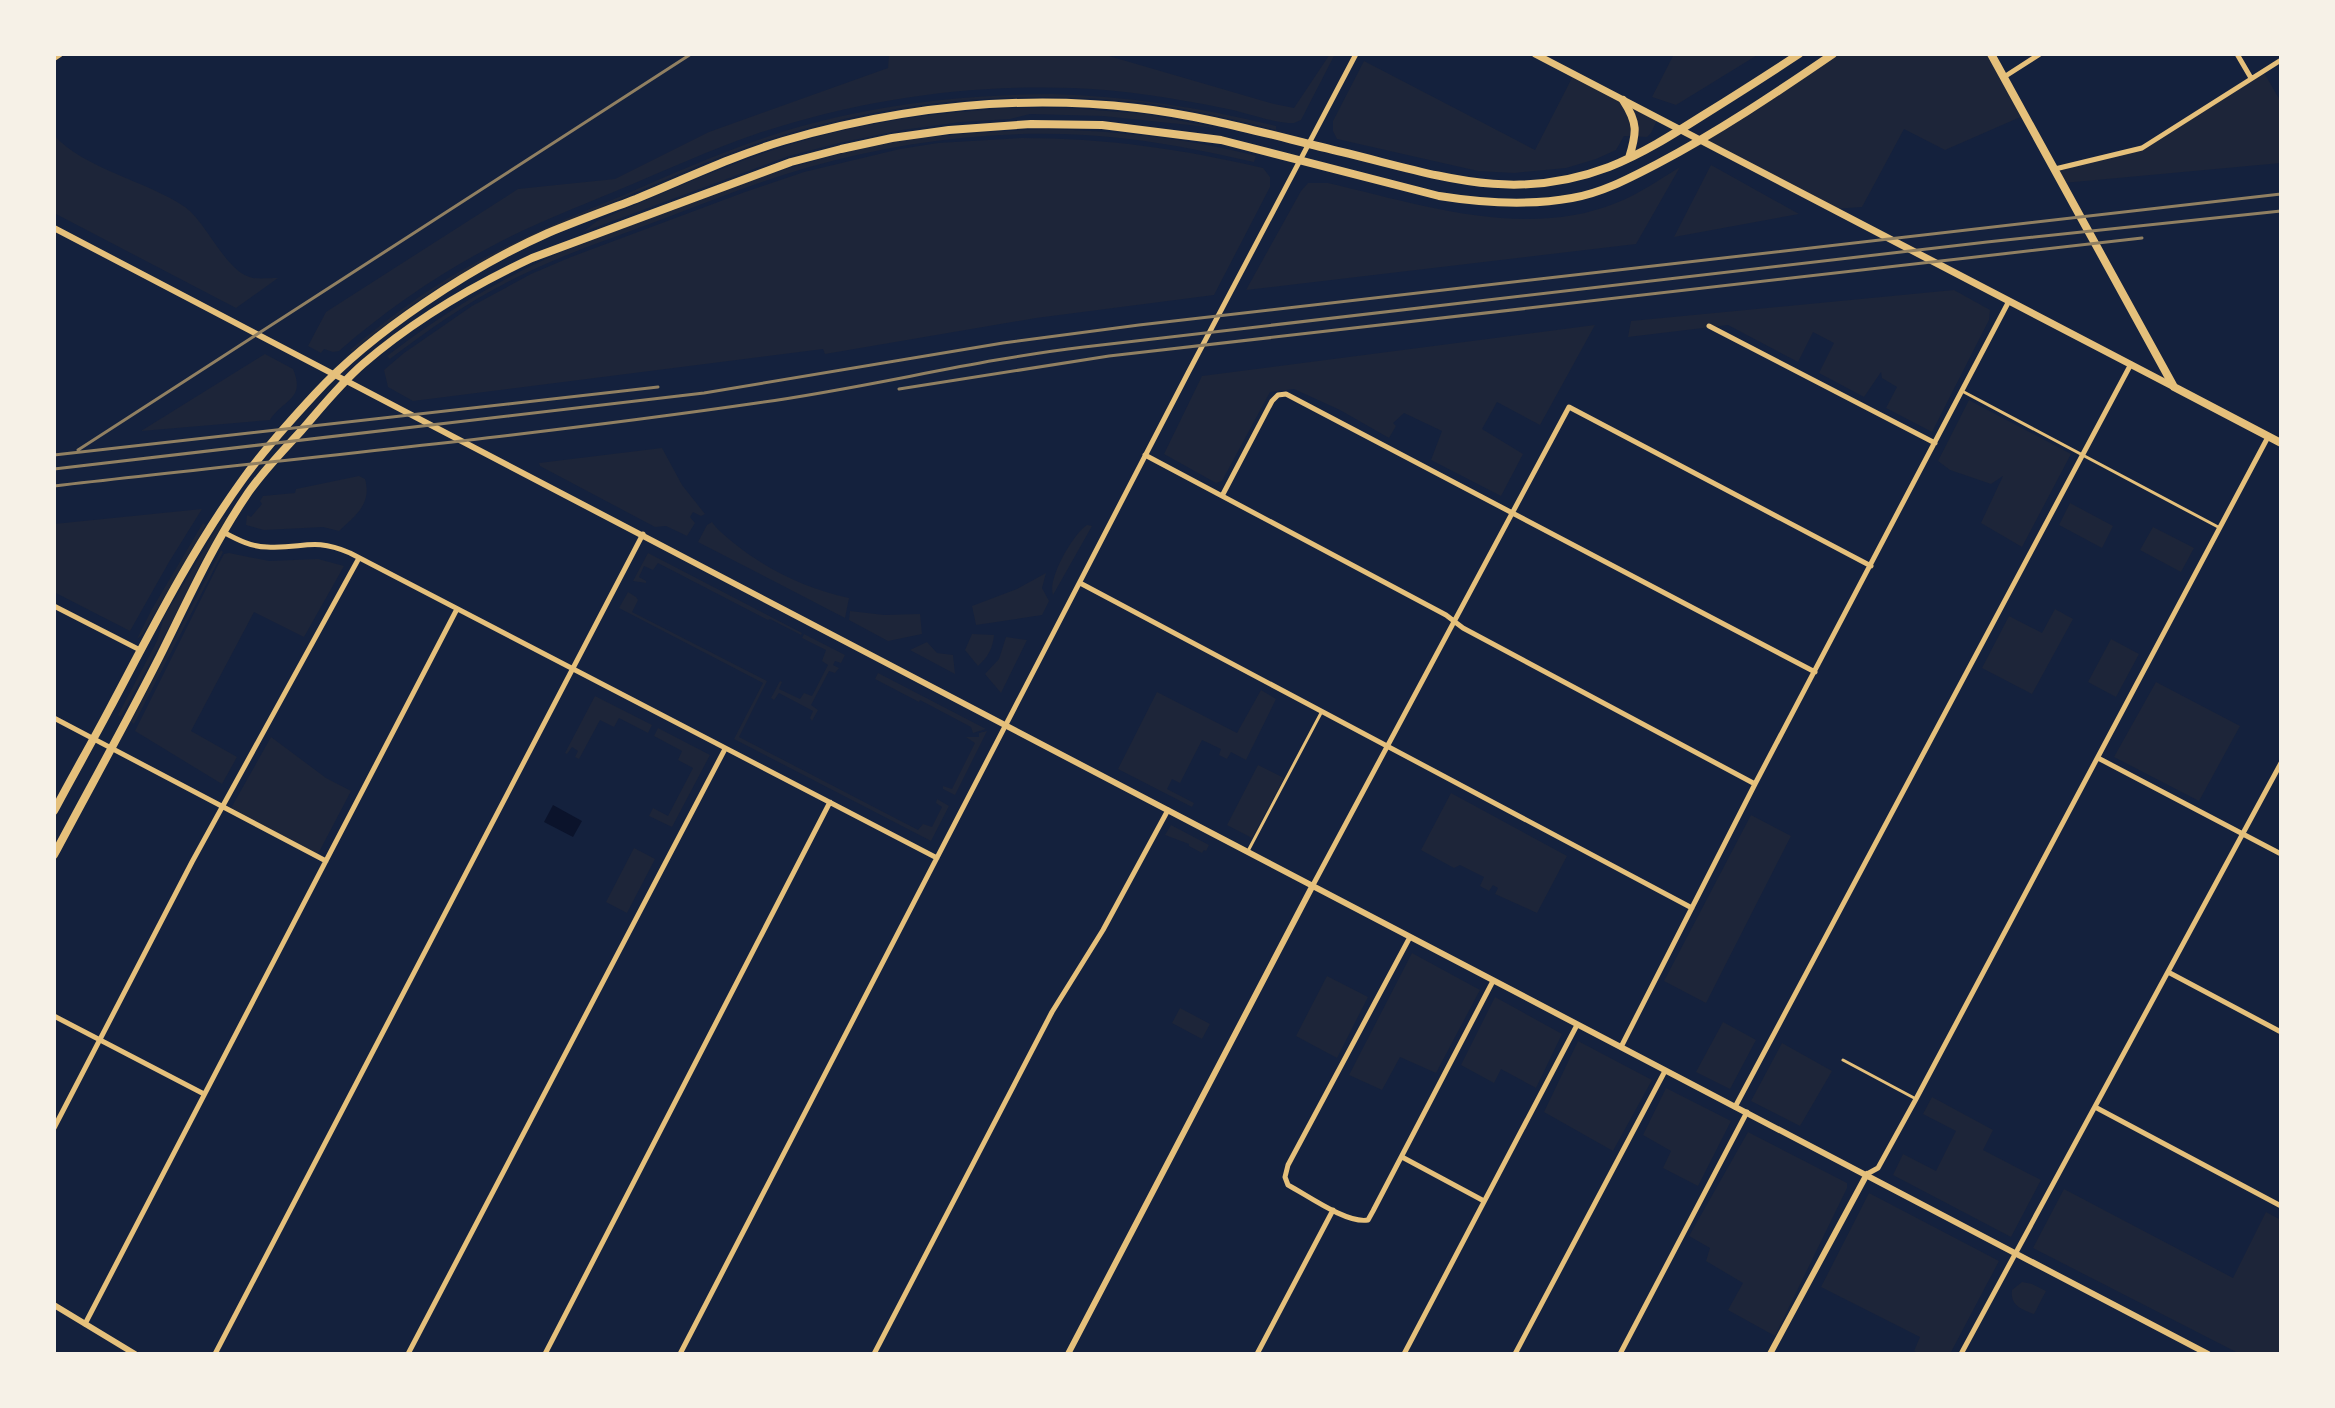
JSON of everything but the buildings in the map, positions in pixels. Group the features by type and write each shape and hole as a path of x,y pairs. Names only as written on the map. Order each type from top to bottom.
{"main road":[{"path":"1535,54 2281,443"},
{"path":"54,811 183,574 248,472 335,374 416,309 545,235 779,142 897,115 1005,104 1063,103 1184,114 1445,179 1485,185 1517,186 1562,180 1629,158 1799,54"},
{"path":"54,855 200,575 245,497 346,380 371,357 422,320 484,281 520,263 791,162 892,138 1031,124 1079,123 1221,140 1439,196 1481,202 1534,203 1573,198 1608,187 1702,140 1833,54"},
{"path":"1991,54 2174,387"},
{"path":"1623,100 1635,125 1636,136 1629,158"}],"street":[{"path":"54,58 60,54"},
{"path":"680,1354 1356,54"},
{"path":"2004,77 2040,54"},
{"path":"2237,54 2251,78"},
{"path":"2055,169 2142,148 2281,60"},
{"path":"54,228 2208,1354"},
{"path":"1621,1047 1755,784 2009,301"},
{"path":"1709,326 1935,443"},
{"path":"1735,1107 2131,364"},
{"path":"1222,496 1272,401 1278,395 1286,394 1815,672"},
{"path":"1068,1354 1313,885 1569,407 1871,566"},
{"path":"1770,1354 1867,1174 1878,1168 1916,1099 2268,437"},
{"path":"1145,455 1445,614 1463,628 1755,784"},
{"path":"225,533 242,542 265,547 311,543 330,545 359,558 937,858"},
{"path":"215,1354 643,534"},
{"path":"54,1128 222,807 359,558"},
{"path":"1080,583 1692,908"},
{"path":"54,606 140,650"},
{"path":"85,1324 457,609"},
{"path":"54,718 326,861"},
{"path":"408,1354 725,748"},
{"path":"2098,758 2281,854"},
{"path":"1961,1354 2281,763"},
{"path":"545,1354 830,802"},
{"path":"874,1354 1052,1012 1103,930 1168,808"},
{"path":"1410,936 1288,1165 1285,1177 1288,1185 1360,1221 1368,1220 1493,981"},
{"path":"2168,972 2281,1032"},
{"path":"54,1016 204,1094"},
{"path":"1404,1354 1577,1025"},
{"path":"1515,1354 1665,1071"},
{"path":"2095,1107 2281,1206"},
{"path":"1620,1354 1747,1112"},
{"path":"1402,1157 1484,1201"},
{"path":"1257,1354 1333,1209"},
{"path":"54,1305 135,1354"}],"lane":[{"path":"1962,391 2220,528"},
{"path":"1248,851 1322,712"},
{"path":"1843,1060 1916,1099"}],"shaded area":[{"path":"889,54 1102,54 1294,108 1330,54 1335,54 1301,120 1294,123 1148,95 1033,87 913,97 873,103 795,122 703,154 509,237 413,294 339,351 324,349 321,353 308,346 326,312 518,189 615,179 709,132 888,68"},
{"path":"1674,54 1759,54 1676,105 1652,97"},
{"path":"1833,54 1991,54 2025,115 1945,150 1904,129 1862,207 1834,209 1702,140"},
{"path":"1364,61 1535,150 1574,74 1658,118 1647,137 1624,136 1616,150 1566,168 1514,173 1478,171 1337,139 1333,121"},
{"path":"2263,71 2281,102 2281,163 2063,183 2055,169 2136,151"},
{"path":"1052,94 1165,104 1276,126 1276,130 1162,105 1050,97 956,101 862,115 770,139 712,160 552,229 444,284 352,352 350,350 419,297 483,258 563,220 737,148 810,124 878,109 947,99"},
{"path":"1014,108 1069,108 1146,114 1218,128 1103,116 1030,114 1010,119 902,130 789,156 583,232 597,221 684,184 802,141 892,121"},
{"path":"1046,129 1152,136 1256,156 1254,162 1145,141 1048,134 966,137 845,158 752,186 545,264 474,301 390,359 387,356 449,312 538,263 752,180 829,157 913,139"},
{"path":"54,135 81,157 185,207 243,274 253,278 278,278 236,308 54,213"},
{"path":"1022,138 1114,142 1203,155 1263,168 1270,177 1270,187 1214,295 1036,318 825,354 823,349 413,401 388,387 384,370 404,353 472,306 531,274 571,257 804,172 938,143"},
{"path":"1711,165 1799,214 1674,237"},
{"path":"1680,167 1636,244 1246,290 1308,183 1328,183 1472,215 1546,218 1581,214 1616,203"},
{"path":"1954,290 1990,310 1989,320 1932,432 1886,408 1897,387 1882,378 1881,372 1864,397 1819,373 1834,343 1813,332 1798,362 1728,325 1628,337 1631,321"},
{"path":"1595,325 1540,425 1497,402 1482,429 1523,454 1501,496 1431,460 1442,431 1404,413 1393,423 1396,426 1389,438 1340,410 1294,389 1270,392 1222,481 1216,483 1164,454 1202,376"},
{"path":"265,354 293,369 297,387 270,420 141,431"},
{"path":"1969,400 2071,454 2022,547 1981,523 2003,476 1991,484 1950,470 1938,461"},
{"path":"662,448 682,485 705,514 701,516 693,512 690,517 695,523 687,536 666,526 655,527 539,463"},
{"path":"359,476 365,479 367,488 364,502 357,514 339,531 323,527 264,530 246,525 247,515 251,517 262,504 263,496 295,493 296,489"},
{"path":"2070,503 2113,526 2102,548 2059,525"},
{"path":"202,509 130,631 54,592 54,524"},
{"path":"224,516 227,517 121,717 118,715 157,641 164,617"},
{"path":"712,522 735,544 775,571 818,590 849,598 845,618 698,542"},
{"path":"203,523 206,525 143,634 137,639 152,609"},
{"path":"1087,525 1092,526 1053,595 1054,579 1062,557"},
{"path":"2153,527 2194,548 2181,572 2140,550"},
{"path":"221,550 223,552 134,724 131,722"},
{"path":"648,553 801,635 658,563 653,570 644,566 639,577 646,583 633,581"},
{"path":"224,554 269,561 318,559 344,566 304,637 254,612 191,731 237,757 222,784 135,731 219,563"},
{"path":"1046,573 1042,588 1049,601 1042,615 976,625 972,606 1017,589"},
{"path":"628,592 638,600 632,612 767,681 739,737 918,830 923,824 932,827 942,807 936,803 937,799 949,806 931,841 734,739 763,683 619,608"},
{"path":"2055,609 2073,619 2032,694 1982,668 2009,616 2042,633"},
{"path":"850,611 884,615 920,614 922,634 888,641 849,620"},
{"path":"804,634 845,655 841,663 835,661 833,665 839,668 835,673 829,671 811,705 818,710 812,721 813,711 779,693 774,700 771,698 780,681 779,689 800,699 804,693 812,696 828,665 822,661 826,650 802,638"},
{"path":"972,634 994,635 989,652 978,666 965,650"},
{"path":"1006,637 1027,640 1001,693 985,674 999,659"},
{"path":"2111,639 2139,654 2116,697 2088,682"},
{"path":"927,642 937,653 953,655 955,674 910,650"},
{"path":"878,673 986,729 973,733 971,727 875,679"},
{"path":"2156,682 2240,726 2199,801 2114,757"},
{"path":"1261,690 1276,699 1246,760 1231,752 1227,759 1219,755 1221,749 1202,740 1180,783 1172,779 1167,789 1194,803 1192,807 1118,769 1157,692 1237,733"},
{"path":"595,696 652,725 648,733 619,718 614,727 600,720 579,759 575,757 578,751 572,747 565,753"},
{"path":"658,728 710,755 672,827 649,816 653,808 668,816 693,768 678,760 682,751 654,736"},
{"path":"987,731 955,795 943,789 943,786 952,789 975,743 966,737 979,737 979,733"},
{"path":"271,737 326,778 351,791 318,854 231,808"},
{"path":"1258,765 1284,778 1252,838 1227,825"},
{"path":"1451,793 1567,856 1537,913 1495,894 1498,888 1493,885 1489,891 1480,886 1484,877 1460,865 1454,868 1421,850"},
{"path":"553,805 582,821 573,837 544,822"},
{"path":"1751,815 1791,836 1706,1003 1664,981"},
{"path":"1171,825 1209,845 1206,851 1202,853 1189,844 1165,835"},
{"path":"634,848 655,859 627,913 606,902"},
{"path":"1412,953 1480,990 1436,1073 1400,1057 1382,1090 1349,1075"},
{"path":"1327,976 1368,997 1337,1058 1296,1036"},
{"path":"1495,997 1562,1034 1536,1088 1501,1069 1494,1083 1461,1065"},
{"path":"1180,1008 1210,1024 1202,1039 1172,1023"},
{"path":"1723,1022 1756,1040 1730,1089 1696,1072"},
{"path":"1578,1041 1652,1080 1613,1151 1544,1112"},
{"path":"1782,1043 1832,1071 1800,1126 1751,1101"},
{"path":"1666,1088 1731,1121 1698,1186 1663,1168 1671,1151 1643,1135"},
{"path":"1932,1097 1993,1130 1983,1150 2041,1180 2011,1237 1893,1175 1903,1154 1936,1171 1956,1131 1923,1114"},
{"path":"1748,1132 1847,1183 1775,1336 1728,1310 1743,1283 1706,1261 1710,1248 1689,1236"},
{"path":"2064,1189 2233,1278 2266,1212 2281,1220 2281,1354 2240,1354 2033,1248"},
{"path":"1869,1193 1999,1261 1950,1354 1920,1354 1914,1351 1920,1337 1821,1287"},
{"path":"2022,1282 2046,1291 2034,1314 2021,1308 2013,1299 2012,1290"}],"railway":[{"path":"78,450 691,54"},
{"path":"54,469 704,393 1003,343 1139,325 2281,194"},
{"path":"54,486 669,415 798,397 1084,347 2281,211"},
{"path":"899,389 1109,356 2142,238"},
{"path":"54,455 658,387"}]}
